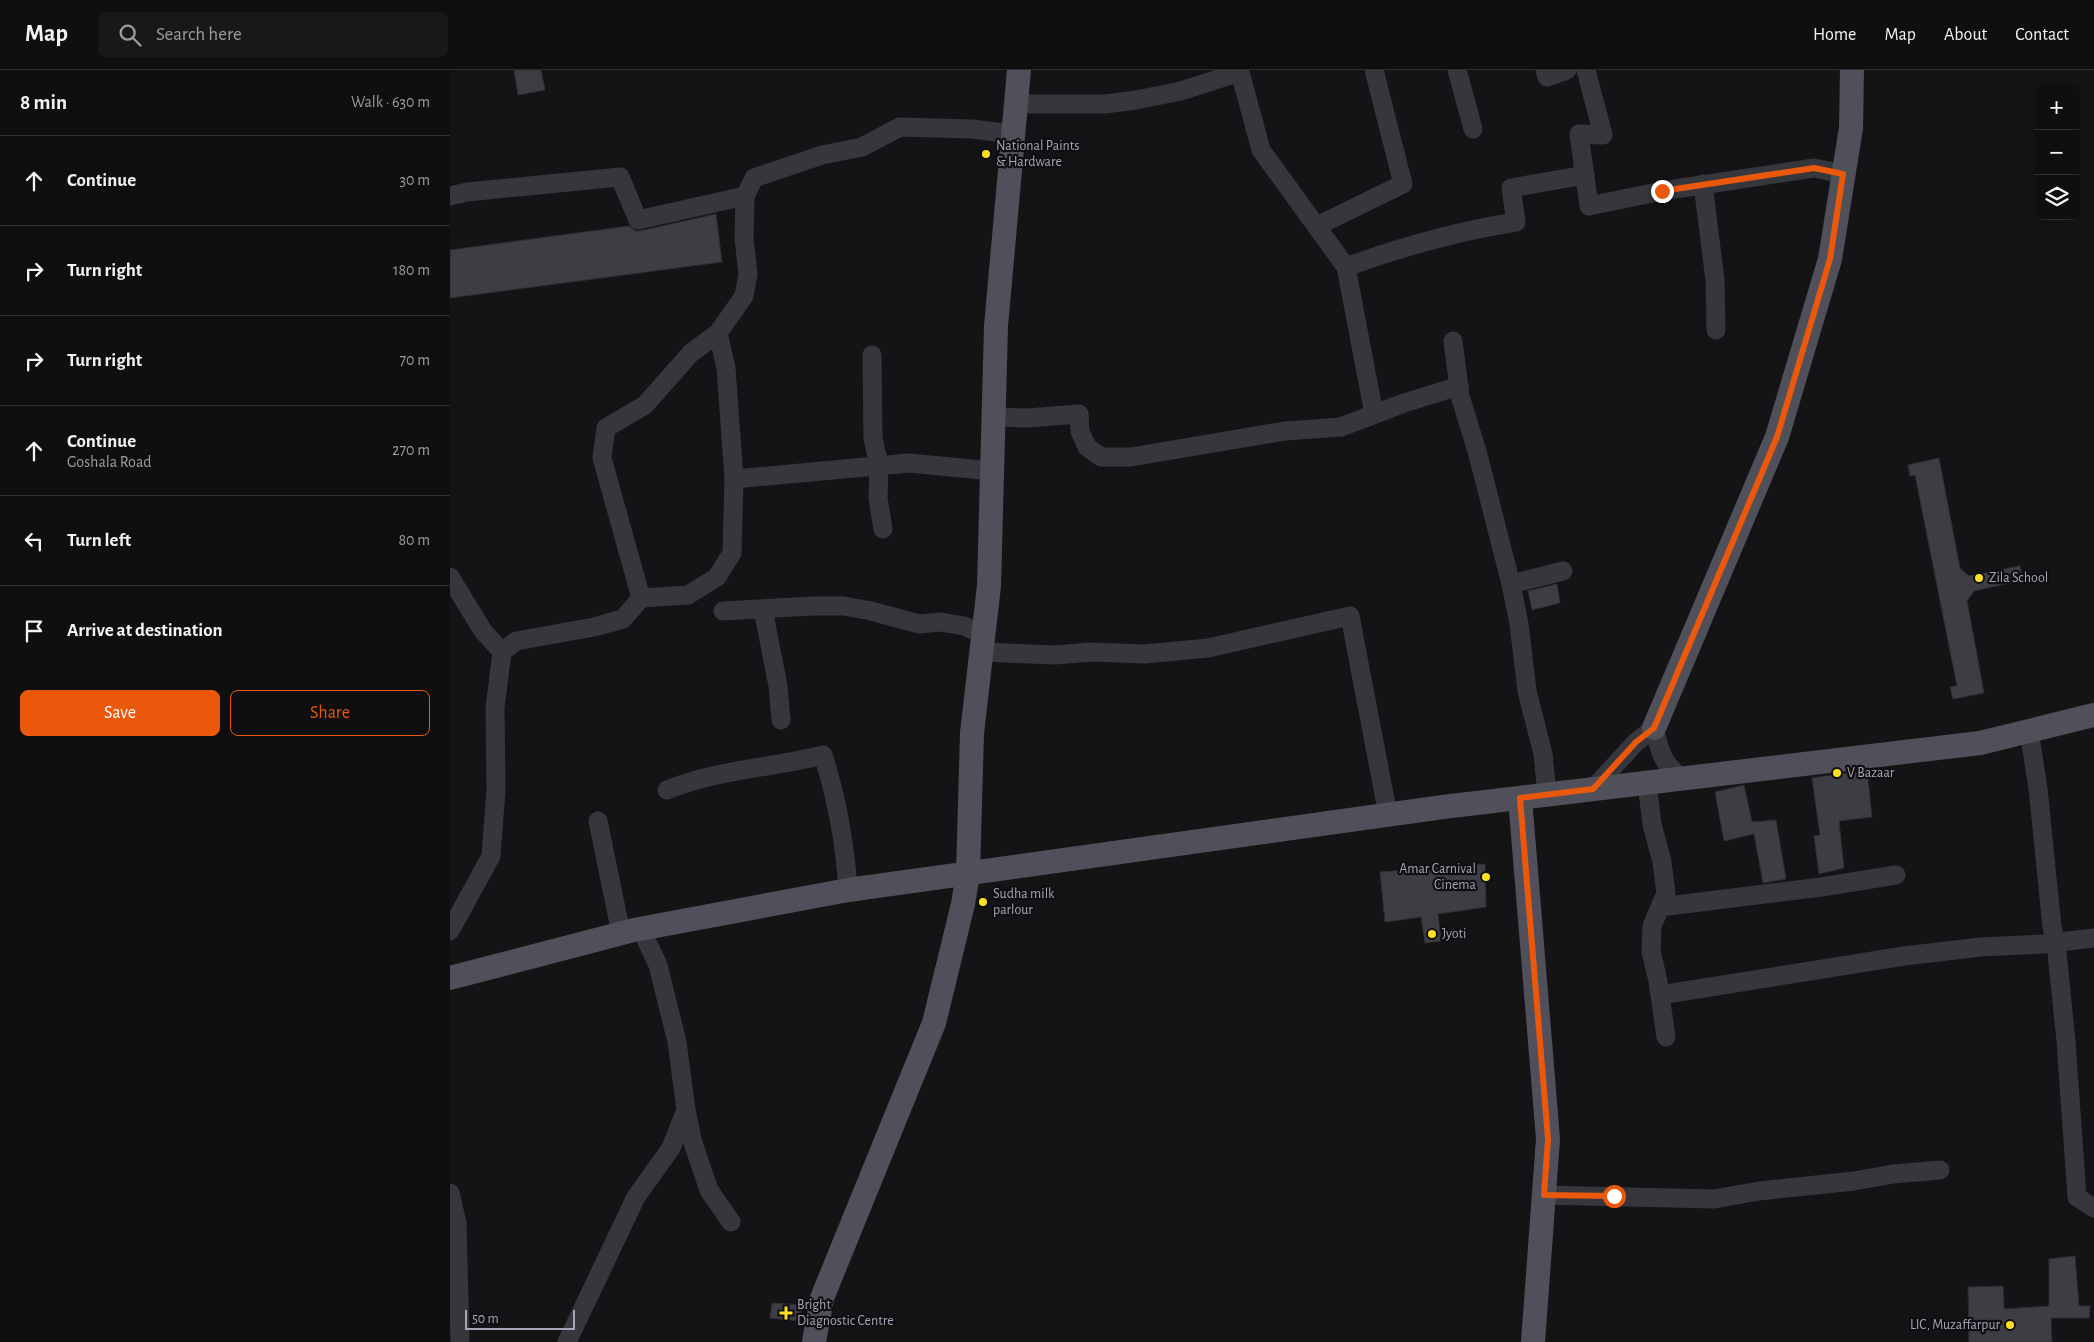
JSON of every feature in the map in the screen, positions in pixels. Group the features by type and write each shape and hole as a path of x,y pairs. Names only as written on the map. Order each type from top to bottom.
{"main road":[{"path":"814,1342 822,1298 934,1023 963,904 968,874 972,733 989,586 996,326 1019,70"},
{"path":"1654,728 1777,437 1830,259 1851,128 1852,70"},
{"path":"450,978 631,931 848,890 1548,794 1980,743 2094,715"},
{"path":"1520,798 1548,1139 1533,1342"}],"street":[{"path":"1317,226 1403,184 1374,70"},
{"path":"1457,70 1473,129"},
{"path":"1545,70 1547,77 1567,70"},
{"path":"1586,70 1603,135 1579,134 1589,206 1703,184 1814,168 1843,174"},
{"path":"1015,104 1105,104 1136,100 1180,91 1240,72 1261,150 1346,267 1374,414"},
{"path":"641,598 602,458 606,428 645,405 691,353 718,333 744,296 748,274 744,238 745,196 754,178 822,155 862,147 900,127 972,129 1012,134"},
{"path":"1346,267 1381,254 1474,228 1516,222 1511,188 1585,175"},
{"path":"450,196 467,192 620,177 638,220 745,196"},
{"path":"1703,184 1715,280 1716,330"},
{"path":"450,931 491,856 496,790 495,708 502,652 516,641 594,627 623,619 641,598 688,595 717,577 732,553 734,479 726,368 718,333"},
{"path":"1454,341 1459,386 1511,584 1519,624 1527,691 1543,754 1548,794"},
{"path":"872,355 873,438 879,465 878,498 882,529"},
{"path":"994,417 1027,418 1079,414 1080,431 1087,447 1101,457 1131,457 1285,431 1341,427 1459,386"},
{"path":"734,479 909,463 992,471"},
{"path":"1511,584 1563,571"},
{"path":"450,577 483,631 502,652"},
{"path":"723,611 844,606 872,611 919,624 941,622 964,626 982,643 1055,655 1091,652 1145,654 1208,648 1350,616 1388,815"},
{"path":"763,609 778,686 781,720"},
{"path":"1593,789 1636,742 1654,728 1659,749 1666,765 1682,778"},
{"path":"2030,731 2038,788 2052,927 2056,943 2077,1198 2094,1208"},
{"path":"667,790 691,780 794,762 822,755 830,778 845,849 848,890"},
{"path":"1647,783 1652,824 1662,862 1666,893 1652,926 1651,951 1666,1037"},
{"path":"598,821 631,931 658,965 675,1033 686,1110 693,1143 709,1190 732,1222"},
{"path":"1660,907 1896,875"},
{"path":"1660,995 1904,956 1981,947 2056,943 2094,938"},
{"path":"567,1342 636,1197 671,1148 686,1110"},
{"path":"1544,1195 1714,1199 1759,1191 1940,1170"},
{"path":"450,1193 457,1223 454,1261 460,1342"}],"building":[{"path":"514,70 541,70 545,90 518,95"},
{"path":"716,214 722,262 450,298 450,250 629,226 635,231 640,231"},
{"name":"Zila School","path":"1939,458 1960,568 1969,576 2020,566 2023,580 1974,591 1967,601 1984,693 1953,699 1950,687 1957,686 1915,475 1910,476 1908,465"},
{"path":"1557,584 1560,603 1532,610 1528,591"},
{"path":"1867,770 1872,817 1839,821 1844,868 1819,874 1814,836 1820,835 1812,778"},
{"path":"1744,785 1752,822 1776,820 1786,879 1763,883 1754,834 1724,841 1715,792"},
{"path":"1485,864 1486,907 1438,914 1441,941 1425,943 1421,917 1385,922 1380,872"},
{"name":"LIC, Muzaffarpur","path":"2075,1256 2079,1306 2090,1306 2089,1318 2051,1318 2052,1342 1969,1342 1968,1287 2003,1286 2004,1309 2049,1306 2049,1259"},
{"path":"772,1303 802,1305 800,1321 770,1318"}],"place":[{"name":"National Paints & Hardware","path":"986,154"},
{"name":"Zila School","path":"1979,578"},
{"name":"V Bazaar","path":"1837,773"},
{"name":"Amar Carnival Cinema","path":"1486,877"},
{"name":"Sudha milk parlour","path":"983,902"},
{"name":"Jyoti","path":"1432,934"},
{"name":"Bright Diagnostic Centre","path":"786,1313"},
{"name":"LIC, Muzaffarpur","path":"2010,1325"}],"route":[{"path":"1614,1196 1544,1195 1548,1139 1520,798 1593,789 1636,742 1654,728 1777,437 1830,259 1843,174 1814,168 1662,191"}]}
